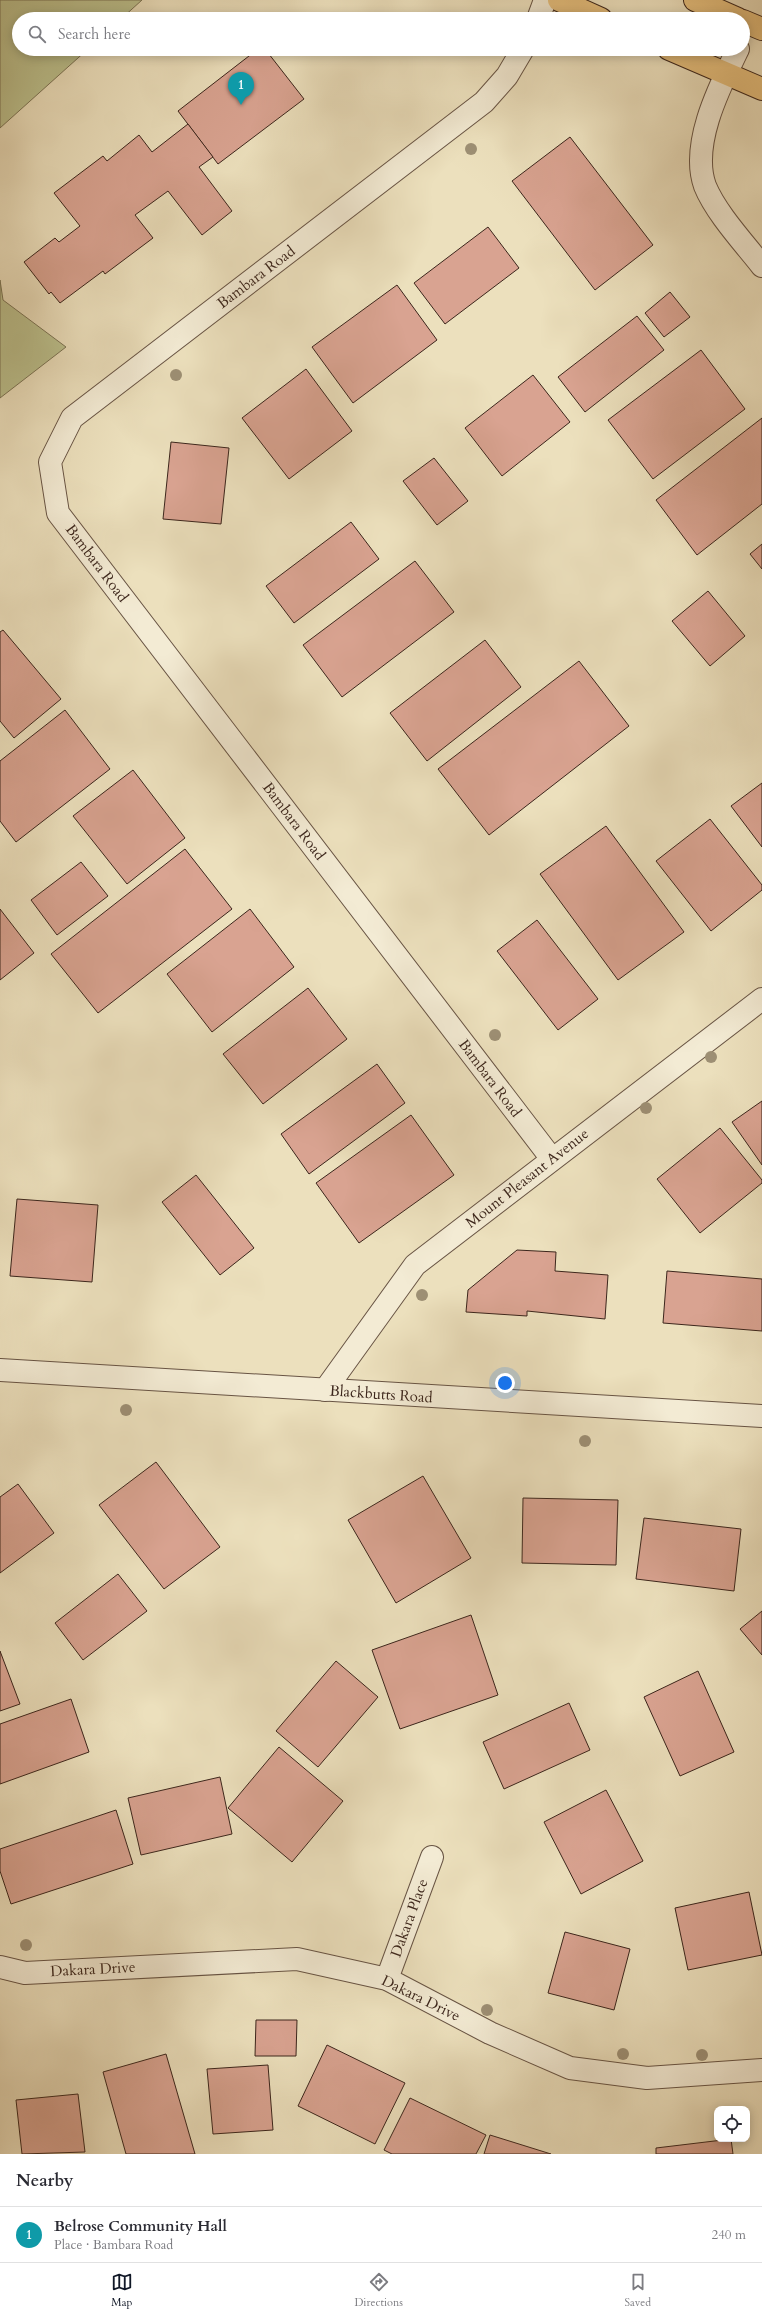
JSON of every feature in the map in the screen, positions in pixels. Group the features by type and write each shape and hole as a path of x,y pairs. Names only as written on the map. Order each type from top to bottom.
{"main road":[{"path":"559,0 586,12"},
{"path":"695,0 719,12"},
{"path":"685,56 762,89"}],"street":[{"path":"541,12 545,0"},
{"name":"Bambara Road","path":"519,56 507,76 484,102 72,418 50,462 58,513 552,1159"},
{"path":"735,56 726,74 704,134 702,159 705,186 718,209 762,266"},
{"name":"Mount Pleasant Avenue","path":"325,1390 415,1265 762,998"},
{"name":"Blackbutts Road","path":"0,1370 762,1416"},
{"name":"Dakara Place","path":"387,1979 432,1857"},
{"name":"Dakara Drive","path":"0,1967 25,1972 297,1958 387,1979 490,2033 570,2068 647,2078 762,2070"}],"green space":[{"path":"0,0 142,0 129,12 12,12 12,56 80,56 0,128"},
{"path":"0,280 3,300 66,347 0,398"}],"building":[{"path":"249,56 270,56 304,99 218,164 178,111"},
{"path":"188,124 213,157 199,167 232,211 202,235 168,191 135,215 153,238 105,274 103,271 60,303 51,292 49,294 24,262 55,238 59,242 80,226 54,193 103,156 107,161 139,135 152,152"},
{"path":"570,137 653,245 595,290 512,181"},
{"path":"488,227 519,268 445,324 414,283"},
{"path":"397,285 437,340 353,403 312,347"},
{"path":"670,292 690,317 664,337 645,313"},
{"path":"637,316 664,350 585,412 558,377"},
{"path":"701,350 745,409 653,479 608,420"},
{"path":"306,369 352,431 289,479 242,418"},
{"path":"533,375 570,422 502,476 465,428"},
{"path":"762,418 762,504 697,555 656,500"},
{"path":"171,442 229,448 221,524 163,519"},
{"path":"434,458 468,501 437,525 403,481"},
{"path":"351,522 379,559 294,623 266,586"},
{"path":"762,544 762,569 750,554"},
{"path":"415,561 454,612 342,697 303,645"},
{"path":"708,591 745,636 710,666 672,621"},
{"path":"3,630 61,699 14,738 0,721 0,632"},
{"path":"485,640 521,687 427,761 390,713"},
{"path":"579,661 629,726 489,835 438,769"},
{"path":"65,710 110,769 16,842 0,821 0,761"},
{"path":"133,770 185,838 127,884 73,816"},
{"path":"762,783 762,847 731,806"},
{"path":"710,819 762,885 762,890 711,931 656,861"},
{"path":"606,826 684,932 618,980 540,874"},
{"path":"185,849 232,909 98,1013 51,954"},
{"path":"81,862 108,896 57,935 31,900"},
{"path":"0,909 34,953 0,980"},
{"path":"250,909 294,967 212,1032 167,974"},
{"path":"537,920 598,999 558,1030 497,951"},
{"path":"308,988 347,1039 263,1104 223,1054"},
{"path":"377,1064 405,1103 309,1174 281,1134"},
{"path":"762,1101 762,1165 732,1122"},
{"path":"411,1115 454,1175 359,1243 316,1183"},
{"path":"720,1128 762,1180 762,1183 700,1233 657,1179"},
{"path":"196,1175 254,1248 220,1275 162,1202"},
{"path":"17,1199 98,1205 92,1282 10,1276"},
{"path":"517,1250 556,1252 555,1271 608,1275 605,1319 527,1311 527,1316 466,1312 468,1290"},
{"path":"667,1271 762,1279 762,1331 663,1323"},
{"path":"156,1462 220,1547 164,1589 99,1505"},
{"path":"423,1476 471,1558 396,1603 348,1520"},
{"path":"18,1484 54,1533 0,1573 0,1497"},
{"path":"523,1498 618,1500 616,1565 522,1563"},
{"path":"644,1518 741,1529 734,1591 636,1579"},
{"path":"118,1574 147,1611 83,1660 55,1623"},
{"path":"762,1611 762,1655 740,1629"},
{"path":"471,1615 498,1695 400,1729 372,1650"},
{"path":"0,1651 20,1704 0,1711"},
{"path":"336,1661 378,1697 318,1767 276,1731"},
{"path":"698,1671 734,1752 680,1776 644,1697"},
{"path":"71,1699 89,1752 0,1784 0,1724"},
{"path":"569,1703 590,1750 504,1789 483,1742"},
{"path":"279,1747 343,1801 292,1862 228,1808"},
{"path":"220,1777 232,1834 141,1855 128,1798"},
{"path":"606,1790 643,1861 581,1894 544,1822"},
{"path":"116,1810 133,1864 11,1904 0,1871 0,1849"},
{"path":"749,1892 762,1955 688,1970 675,1908"},
{"path":"565,1932 630,1949 614,2010 548,1993"},
{"path":"256,2020 297,2020 296,2056 255,2056"},
{"path":"327,2045 405,2083 375,2144 298,2106"},
{"path":"166,2054 195,2154 126,2154 103,2072"},
{"path":"268,2065 273,2130 213,2134 207,2069"},
{"path":"78,2094 85,2152 22,2154 16,2100"},
{"path":"410,2098 486,2135 476,2154 392,2154 384,2150"},
{"path":"490,2135 551,2154 484,2154"},
{"path":"714,2141 731,2142 733,2154 656,2154 656,2148"}],"place":[{"name":"Belrose Community Hall","path":"241,105"}]}
